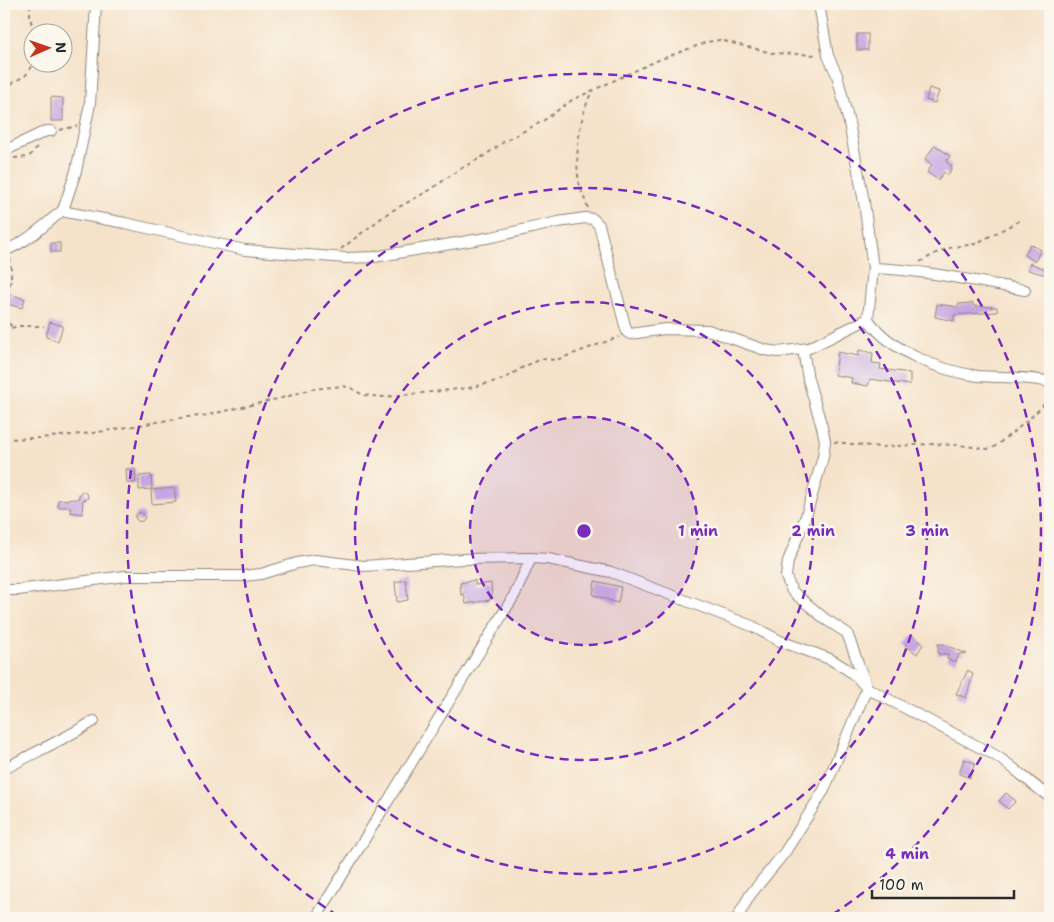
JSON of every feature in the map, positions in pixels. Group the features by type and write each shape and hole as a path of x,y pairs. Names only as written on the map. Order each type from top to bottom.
{"street":[{"path":"7,252 64,209 76,171 90,104 96,4"},
{"path":"819,4 828,56 837,75 849,123 864,202 873,268 868,318 896,348 942,368 976,376 1050,382"},
{"path":"4,151 46,131 51,131"},
{"path":"64,209 66,212 245,250 346,258 374,256 492,237 558,222 585,218 594,219 599,226 624,322 627,332 630,334 665,329 708,330 765,350 778,352 803,350 868,318"},
{"path":"873,268 902,269 1024,290"},
{"path":"737,918 750,895 785,852 816,803 838,758 867,688 847,634 792,591 786,577 788,561 806,516 823,457 825,441 806,373 803,350"},
{"path":"316,918 515,594 531,558"},
{"path":"4,590 18,590 125,576 243,576 260,574 297,563 315,560 364,566 464,559 548,559 611,572 752,626 780,641 830,660 846,668 867,688 992,752 1030,784 1050,797"},
{"path":"4,769 38,750 64,739 94,721"}],"path":[{"path":"30,4 31,22"},
{"path":"331,256 362,231 388,214 430,190 505,141 543,121 572,100 656,61 707,42 720,40 772,53 828,56"},
{"path":"4,88 28,72"},
{"path":"593,90 587,101 579,140 578,181 594,219"},
{"path":"902,269 938,252 953,247 974,244 1019,222"},
{"path":"4,300 9,292 11,275 7,252"},
{"path":"4,295 9,292"},
{"path":"4,317 12,327"},
{"path":"4,330 12,327 44,326"},
{"path":"4,439 93,433 186,417 203,416 274,400 312,389 344,386 363,396 384,397 469,388 504,379 542,358 556,360 630,334"},
{"path":"825,441 880,447 932,444 993,448 1027,421 1050,399"}],"building":[{"path":"857,34 868,34 868,50 857,50"},
{"path":"929,88 939,91 935,103 926,100"},
{"path":"51,97 63,98 63,121 51,121"},
{"path":"935,145 950,156 946,162 952,166 948,176 944,172 938,180 927,172 932,165 925,159"},
{"path":"51,243 60,243 60,252 51,252"},
{"path":"1030,244 1041,250 1035,261 1025,256"},
{"path":"1030,263 1050,271 1050,276 1028,270"},
{"path":"10,294 25,299 22,308 7,304"},
{"path":"973,303 973,306 997,307 997,312 954,315 954,321 935,317 937,304 958,307 958,304"},
{"path":"50,322 63,326 58,341 46,337"},
{"path":"859,350 873,353 872,363 881,364 880,369 910,373 910,385 870,379 868,386 851,383 852,378 835,375 838,352 858,356"},
{"path":"126,469 135,469 136,483 127,483"},
{"path":"151,475 152,489 139,490 139,476"},
{"path":"174,488 176,502 152,504 151,490"},
{"path":"83,491 88,495 87,499 83,500 82,514 70,512 71,507 58,507 58,500 78,499"},
{"path":"140,513 144,517 140,521 136,517"},
{"path":"406,580 408,600 397,602 395,582"},
{"path":"475,580 475,585 491,583 492,597 490,597 490,600 466,604 464,594 461,595 460,583"},
{"path":"595,581 621,587 618,603 593,595"},
{"path":"912,635 923,644 917,654 905,645"},
{"path":"938,644 943,644 967,654 959,654 956,662 947,659 948,654 938,654"},
{"path":"968,670 973,674 966,698 956,694"},
{"path":"964,759 975,763 970,778 959,774"},
{"path":"1006,793 1016,801 1008,809 999,801"}]}
